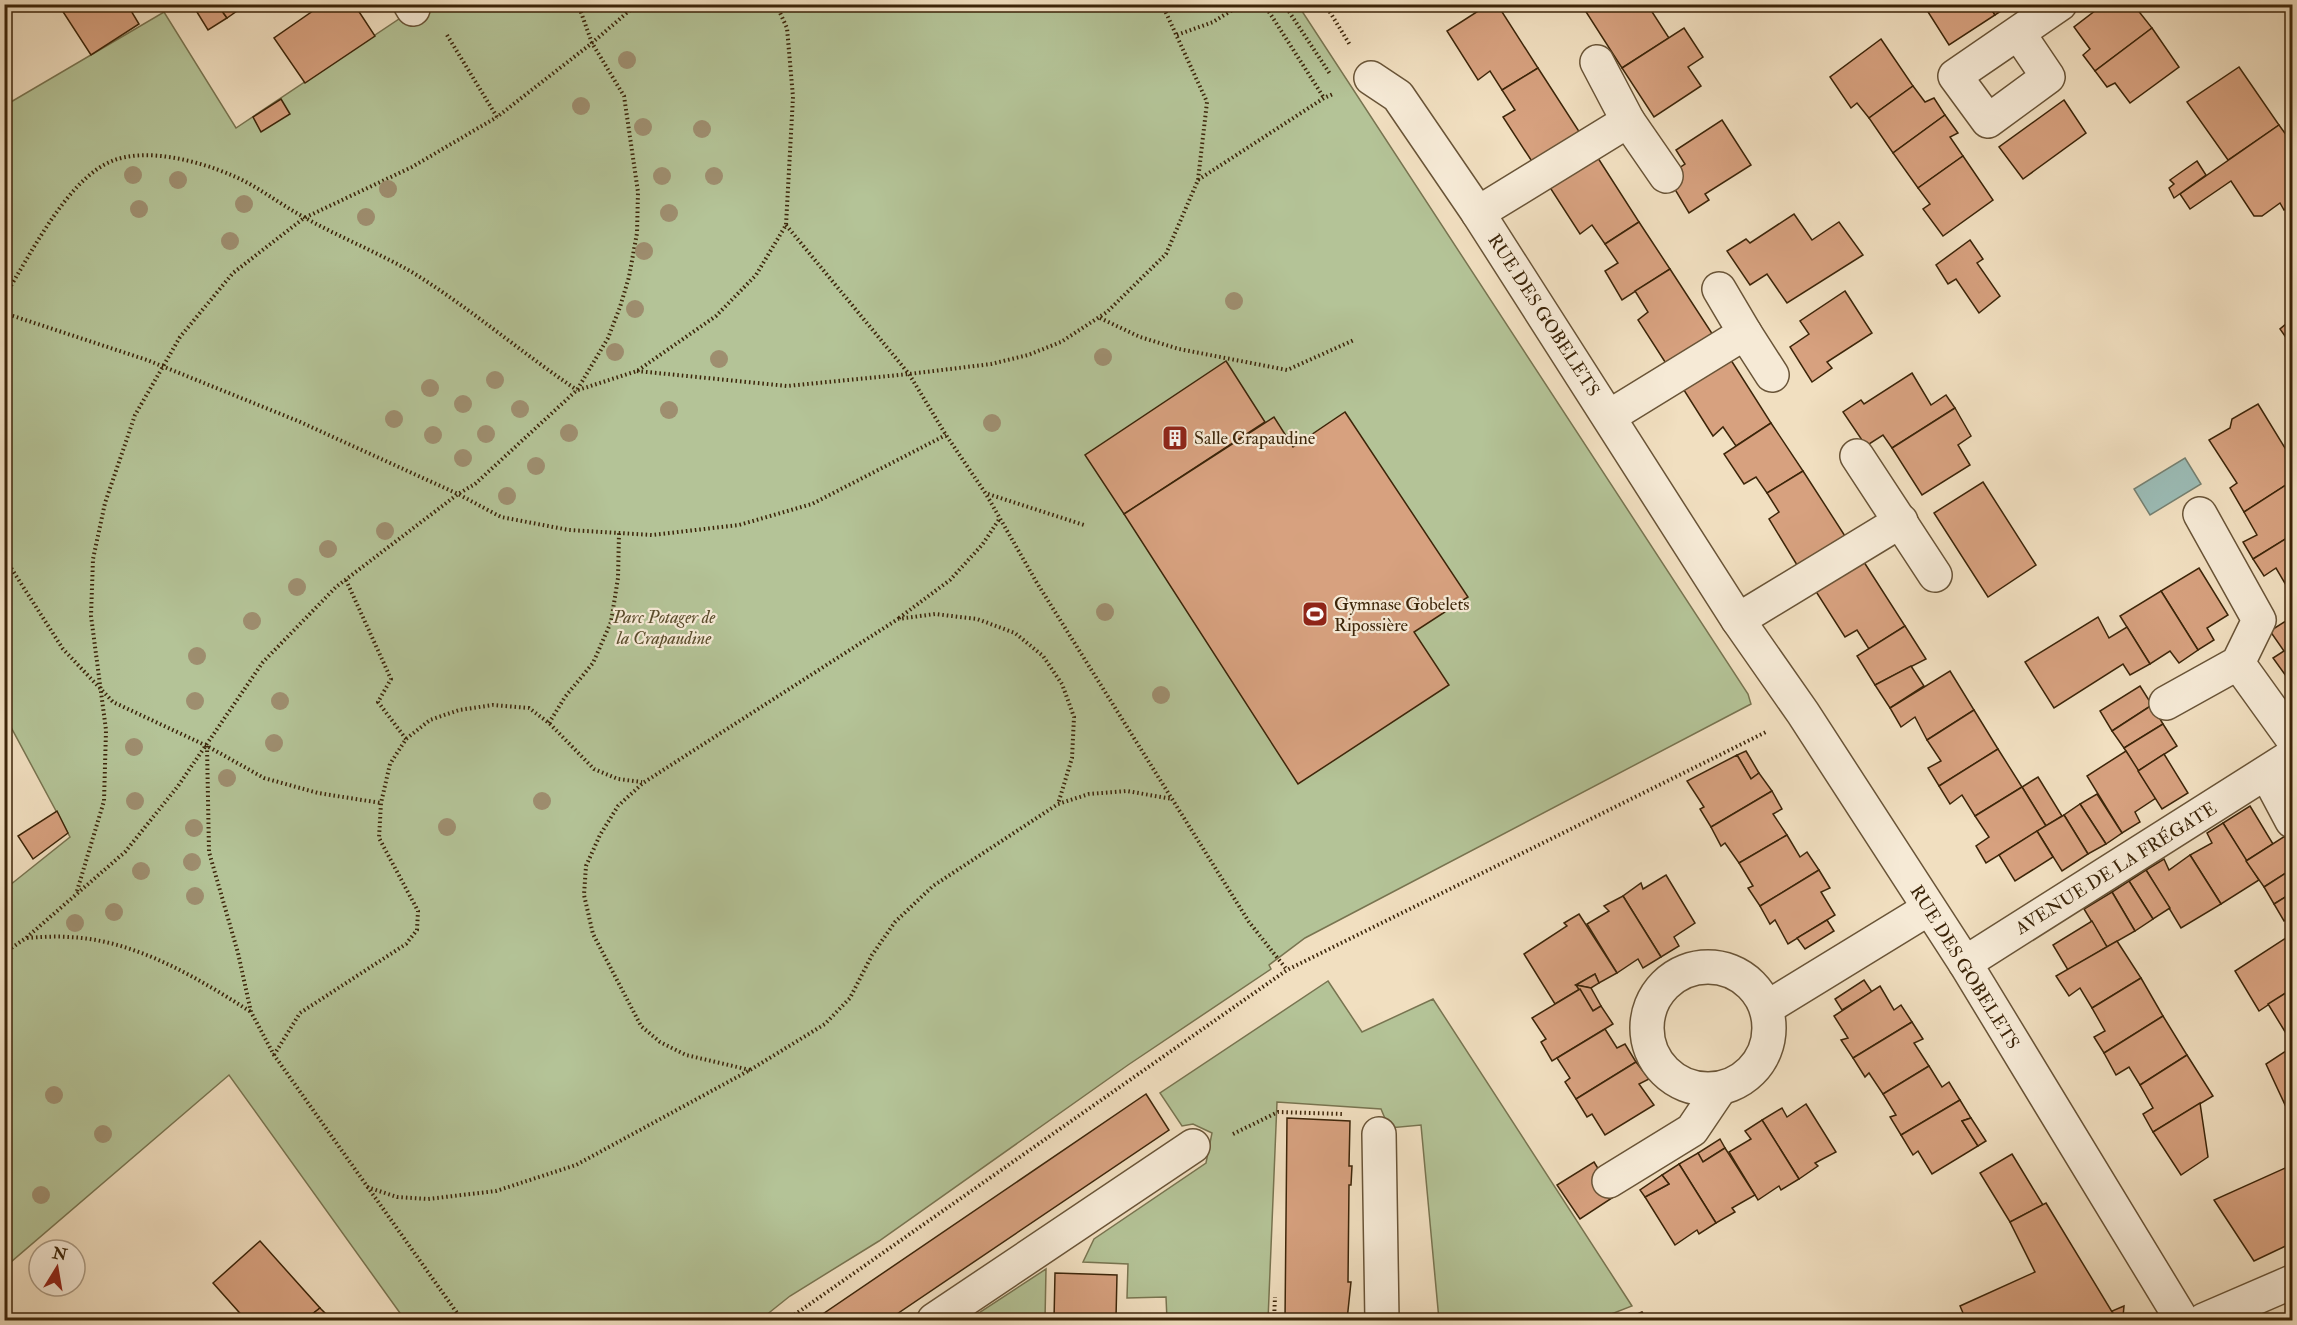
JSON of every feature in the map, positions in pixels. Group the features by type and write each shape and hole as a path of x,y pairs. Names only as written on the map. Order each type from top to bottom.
{"street":[{"path":"2019,34 2060,4"},
{"path":"1597,62 1628,121 1666,176"},
{"name":"RUE DES GOBELETS","path":"1371,78 1398,96 1478,213 1610,416 1738,620 1803,713 1965,963 2182,1320"},
{"name":"RUE DES GOBELETS","path":"1478,213 1628,121"},
{"path":"1719,289 1773,375"},
{"name":"RUE DES GOBELETS","path":"1610,416 1745,333"},
{"path":"1857,456 1935,575"},
{"path":"2166,703 2238,663 2259,620 2200,514"},
{"path":"1738,620 1901,521"},
{"path":"2238,663 2292,738"},
{"name":"AVENUE DE LA FRÉGATE","path":"1965,963 2280,765 2292,821"},
{"path":"1768,1007 1928,909"},
{"path":"1609,1181 1692,1130 1719,1090 1748,1076 1766,1051 1770,1031 1768,1007 1752,984 1733,971 1704,967 1686,970 1664,984 1651,1003 1646,1025 1649,1048 1661,1070 1689,1084 1719,1090"},
{"path":"1379,1134 1382,1320"},
{"path":"934,1320 1193,1146"},
{"path":"2204,1320 2292,1282"}],"path":[{"path":"4,953 26,938 125,852 178,786 263,662 336,587 458,494 475,484 577,390 608,338 620,307 629,277 637,233 638,192 624,96 592,43 578,4"},
{"path":"76,893 104,801 106,730 91,616 93,559 105,502 135,415 180,337 233,273 304,218 412,167 497,117 592,43 637,4"},
{"path":"577,390 637,371 716,316 756,275 786,225 793,97 787,28 776,4"},
{"path":"637,371 787,386 991,364 1028,355 1061,342 1107,312 1166,254 1198,180 1207,102 1162,4"},
{"path":"1177,35 1213,22 1242,4"},
{"path":"1264,4 1324,98"},
{"path":"1284,4 1327,71 1335,77"},
{"path":"412,7 442,27 497,117"},
{"path":"1198,180 1324,98 1351,88 1398,96"},
{"path":"4,297 68,195 87,175 112,160 140,154 191,161 232,175 304,218 359,243 415,274 577,390"},
{"path":"786,225 909,374 946,435 986,494 1037,582 1249,922 1287,970"},
{"path":"4,313 163,367 298,421 458,494 501,517 569,530 652,536 739,525 812,504 946,435"},
{"path":"1099,317 1140,337 1179,349 1287,370 1354,340"},
{"path":"986,494 1084,525"},
{"path":"750,1070 686,1055 660,1042 641,1026 593,934 584,895 586,866 600,835 618,806 643,783 898,619 951,580 982,545 1000,518"},
{"path":"549,723 565,697 592,663 611,622 618,578 619,533"},
{"path":"4,557 63,649 113,702 207,746 264,778 318,794 381,803"},
{"path":"346,580 391,678 378,702 405,739"},
{"path":"898,619 935,614 977,619 1015,633 1043,656 1062,684 1074,717 1072,758 1058,804"},
{"path":"274,1055 300,1012 406,944 417,930 418,911 379,838 381,803 390,764 405,739 430,720 459,710 493,705 529,708 549,723 594,769 618,779 643,783"},
{"path":"787,1320 1287,970 1803,713"},
{"path":"207,746 209,852 238,953 251,1012 274,1055 462,1320"},
{"path":"367,1187 397,1197 429,1199 496,1191 576,1165 750,1070 825,1024 850,998 872,955 895,922 933,886 1058,804 1089,794 1127,790 1172,799"},
{"path":"26,938 69,937 116,944 171,965 208,984 251,1012"},
{"path":"1193,1146 1208,1146 1278,1112 1370,1114 1379,1134"},
{"path":"1274,1320 1275,1297"}],"green space":[{"name":"Parc Potager de la Crapaudine","path":"420,5 1298,5 1748,694 1751,704 1305,938 1269,965 1271,969 1128,1065 879,1241 790,1296 760,1320 405,1320 229,1075 39,1238 27,1238 27,1248 5,1267 5,889 70,837 5,716 4,106 164,12 236,128"},
{"path":"1328,981 1362,1032 1433,999 1632,1306 1596,1320 1439,1320 1421,1125 1389,1128 1381,1109 1277,1102 1268,1320 1167,1320 1166,1297 1127,1298 1128,1264 1083,1262 1094,1239 1206,1163 1212,1133 1193,1124 1182,1126 1160,1093"},
{"path":"1046,1269 1045,1320 968,1320"}],"water":[{"path":"2185,458 2201,484 2150,515 2134,489"}],"building":[{"path":"58,4 127,4 139,24 91,55"},
{"path":"192,4 217,4 227,18 208,30"},
{"path":"217,4 247,4 227,18"},
{"path":"323,4 354,4 375,36 305,83 274,38"},
{"path":"1489,4 1497,4 1538,68 1502,90 1490,71 1478,80 1447,31"},
{"path":"1581,4 1647,4 1669,38 1622,68"},
{"path":"1923,4 1988,4 1995,15 1949,45"},
{"path":"1988,4 2012,4 1995,15"},
{"path":"2104,4 2133,4 2152,28 2095,71 2083,55 2090,49 2074,27"},
{"path":"1684,28 1703,57 1688,67 1701,86 1654,117 1622,68"},
{"path":"2152,28 2179,67 2130,103 2115,83 2107,87 2095,71"},
{"path":"1881,39 1913,86 1869,118 1857,103 1851,108 1830,77"},
{"path":"2239,67 2279,125 2228,160 2187,102"},
{"path":"1538,68 1580,133 1533,163 1503,117 1515,110 1502,90"},
{"path":"1913,86 1925,102 1934,98 1945,115 1893,153 1869,118"},
{"path":"281,99 290,114 261,132 253,117"},
{"path":"2064,100 2086,133 2023,179 1999,147"},
{"path":"1945,115 1958,133 1950,137 1963,156 1918,188 1893,153"},
{"path":"1722,120 1751,165 1705,194 1709,200 1689,213 1667,176 1685,164 1676,150"},
{"path":"2279,125 2292,143 2292,205 2284,210 2280,203 2262,216 2254,216 2231,181 2190,209 2180,194"},
{"path":"1596,155 1639,222 1605,244 1592,225 1580,234 1549,186"},
{"path":"1963,156 1993,200 1943,236 1923,209 1930,204 1918,188"},
{"path":"2197,161 2206,175 2174,198 2169,188 2174,184 2170,180"},
{"path":"1794,214 1812,240 1839,222 1863,255 1787,303 1767,274 1750,285 1727,251 1746,239 1750,243"},
{"path":"1639,222 1670,269 1622,300 1605,271 1618,263 1605,244"},
{"path":"1970,240 1983,259 1977,263 2000,296 1979,313 1956,279 1948,284 1936,265"},
{"path":"1670,269 1713,335 1667,365 1638,320 1648,312 1635,291"},
{"path":"1845,291 1872,333 1827,362 1832,368 1812,382 1790,347 1809,334 1800,321"},
{"path":"2292,319 2292,346 2280,329"},
{"path":"1729,357 1771,423 1736,446 1723,427 1713,436 1682,387"},
{"name":"Salle Crapaudine","path":"1226,361 1265,422 1124,514 1085,455"},
{"path":"1912,373 1931,405 1946,395 1955,408 1892,448 1883,435 1866,446 1843,412 1861,400 1864,404"},
{"path":"2258,404 2288,453 2292,455 2292,481 2244,512 2230,488 2237,483 2209,440 2230,428 2232,419"},
{"path":"1955,408 1971,436 1958,445 1970,465 1922,495 1892,448"},
{"name":"Gymnase Gobelets Ripossière","path":"1345,412 1468,597 1414,632 1449,685 1298,784 1124,514 1274,417 1293,447"},
{"path":"1771,423 1803,471 1767,493 1756,477 1744,484 1724,454"},
{"path":"1803,471 1845,536 1797,565 1769,519 1779,512 1767,493"},
{"path":"1983,482 2036,565 1988,597 1934,513"},
{"path":"2289,483 2292,488 2292,535 2253,559 2243,542 2257,535 2244,512"},
{"path":"2292,535 2292,590 2290,592 2276,568 2264,576 2253,559"},
{"path":"1862,559 1905,626 1869,649 1857,630 1845,637 1815,590"},
{"path":"2199,568 2228,615 2207,628 2214,640 2198,650 2161,591"},
{"path":"2161,591 2198,650 2179,663 2170,651 2150,664 2120,616"},
{"path":"2098,617 2109,638 2127,627 2150,664 2130,675 2123,664 2054,708 2025,662"},
{"path":"2292,617 2292,672 2286,676 2273,658 2284,651 2270,631"},
{"path":"1905,626 1926,659 1875,685 1857,656"},
{"path":"1911,666 1924,686 1890,708 1875,685"},
{"path":"1950,671 1974,710 1927,740 1915,717 1901,727 1890,708"},
{"path":"2140,686 2152,705 2112,731 2100,711"},
{"path":"2152,705 2163,724 2124,748 2112,731"},
{"path":"1974,710 1998,749 1939,786 1928,768 1941,761 1927,740"},
{"path":"2163,724 2177,746 2138,771 2124,748"},
{"path":"1998,749 2022,787 1975,816 1962,795 1950,804 1939,786"},
{"path":"1746,751 1759,773 1751,779 1737,755"},
{"path":"2126,751 2156,798 2135,812 2140,822 2122,833 2087,776"},
{"path":"2164,754 2188,793 2162,809 2138,771"},
{"path":"1737,755 1751,779 1759,773 1772,791 1711,827 1700,809 1704,807 1687,781"},
{"path":"2038,777 2062,816 2046,826 2022,787"},
{"path":"2022,787 2046,826 1986,863 1976,846 1989,837 1975,816"},
{"path":"1772,791 1782,809 1773,814 1787,835 1739,863 1725,843 1721,846 1711,827"},
{"path":"2097,794 2122,833 2106,844 2080,804"},
{"path":"2080,804 2106,844 2088,854 2064,815"},
{"path":"2250,806 2273,844 2246,861 2223,823"},
{"path":"57,811 68,833 33,859 18,836"},
{"path":"2064,815 2088,854 2062,871 2037,831"},
{"path":"2223,823 2259,880 2221,904 2190,855 2212,843 2207,833"},
{"path":"2037,831 2053,857 2015,881 1999,855"},
{"path":"1787,835 1800,857 1807,852 1819,870 1760,906 1748,888 1753,886 1739,863"},
{"path":"2285,836 2292,849 2292,869 2264,887 2246,861"},
{"path":"2190,855 2221,904 2181,928 2146,870 2164,859 2169,870"},
{"path":"2292,869 2292,893 2274,904 2264,887"},
{"path":"1819,870 1830,888 1821,892 1835,915 1788,944 1775,920 1770,924 1760,906"},
{"path":"2146,870 2170,908 2153,919 2129,881"},
{"path":"1666,875 1695,923 1674,937 1679,946 1661,957 1623,896 1641,883 1643,889"},
{"path":"2129,881 2153,919 2135,931 2112,892"},
{"path":"2112,892 2135,931 2107,947 2084,909"},
{"path":"2292,893 2292,916 2284,921 2274,904"},
{"path":"1623,896 1661,957 1643,968 1638,959 1617,973 1587,924 1609,911 1604,906"},
{"path":"1579,914 1617,973 1599,983 1595,974 1576,985 1580,989 1555,1004 1524,954 1567,926 1564,923"},
{"path":"1827,920 1834,931 1805,949 1797,938"},
{"path":"2092,921 2107,947 2068,970 2053,945"},
{"path":"2292,934 2292,989 2259,1011 2235,971"},
{"path":"2117,941 2141,978 2092,1008 2080,988 2069,996 2056,976"},
{"path":"1595,974 1599,983 1591,988 1576,985"},
{"path":"2141,978 2163,1016 2104,1053 2094,1037 2105,1031 2092,1008"},
{"path":"1864,980 1872,992 1842,1010 1835,999"},
{"path":"1576,985 1591,988 1601,1006 1593,1011"},
{"path":"1880,986 1894,1010 1901,1005 1912,1022 1853,1058 1841,1040 1848,1038 1834,1016"},
{"path":"1580,989 1593,1011 1601,1006 1613,1024 1552,1061 1541,1042 1546,1039 1532,1018"},
{"path":"2292,989 2292,1043 2268,1004"},
{"path":"2163,1016 2187,1055 2140,1085 2129,1067 2116,1075 2104,1053"},
{"path":"1912,1022 1923,1039 1914,1043 1929,1066 1883,1094 1869,1073 1865,1077 1853,1058"},
{"path":"1605,1029 1617,1048 1625,1044 1636,1062 1576,1099 1565,1082 1570,1078 1557,1058"},
{"path":"2292,1047 2292,1107 2287,1109 2266,1064"},
{"path":"2187,1055 2213,1096 2153,1132 2143,1114 2153,1108 2140,1085"},
{"path":"1636,1062 1649,1079 1639,1084 1654,1105 1605,1135 1592,1114 1587,1117 1576,1099"},
{"path":"1929,1066 1942,1087 1949,1082 1960,1100 1901,1135 1890,1117 1896,1115 1883,1094"},
{"path":"1146,1094 1169,1130 888,1320 814,1320"},
{"path":"1960,1100 1971,1118 1962,1121 1978,1146 1932,1174 1918,1151 1913,1155 1901,1135"},
{"path":"2200,1103 2208,1157 2181,1175 2153,1132"},
{"path":"1806,1104 1836,1152 1815,1163 1818,1166 1799,1179 1762,1120 1782,1108 1787,1117"},
{"path":"1287,1118 1350,1121 1349,1166 1352,1166 1351,1185 1349,1185 1348,1282 1351,1282 1347,1320 1285,1320"},
{"path":"1971,1118 1986,1141 1978,1146 1962,1121"},
{"path":"1762,1120 1799,1179 1781,1190 1779,1186 1758,1200 1729,1152 1751,1139 1745,1131"},
{"path":"1720,1139 1725,1148 1703,1162 1698,1153"},
{"path":"1725,1148 1755,1195 1732,1208 1735,1212 1716,1223 1679,1164 1698,1153 1703,1162"},
{"path":"2012,1154 2043,1205 2010,1222 1980,1173"},
{"path":"1594,1162 1615,1196 1580,1219 1557,1185"},
{"path":"1679,1164 1716,1223 1699,1234 1697,1230 1675,1245 1645,1197 1669,1184 1662,1175"},
{"path":"2292,1165 2292,1243 2254,1261 2214,1200"},
{"path":"1662,1175 1669,1184 1645,1197 1640,1190"},
{"path":"2046,1203 2117,1320 1966,1320 1960,1306 2035,1272 2010,1222"},
{"path":"260,1241 320,1308 311,1315 316,1320 246,1320 213,1283"},
{"path":"1055,1273 1117,1275 1116,1318 1120,1320 1054,1320"},
{"path":"2124,1306 2123,1317 2117,1320 2112,1311"},
{"path":"320,1308 332,1320 316,1320 311,1315"},
{"path":"1642,1312 1647,1320 1623,1320"}],"place":[{"name":"Salle Crapaudine","path":"1175,438"},
{"name":"Gymnase Gobelets Ripossière","path":"1315,614"}]}
